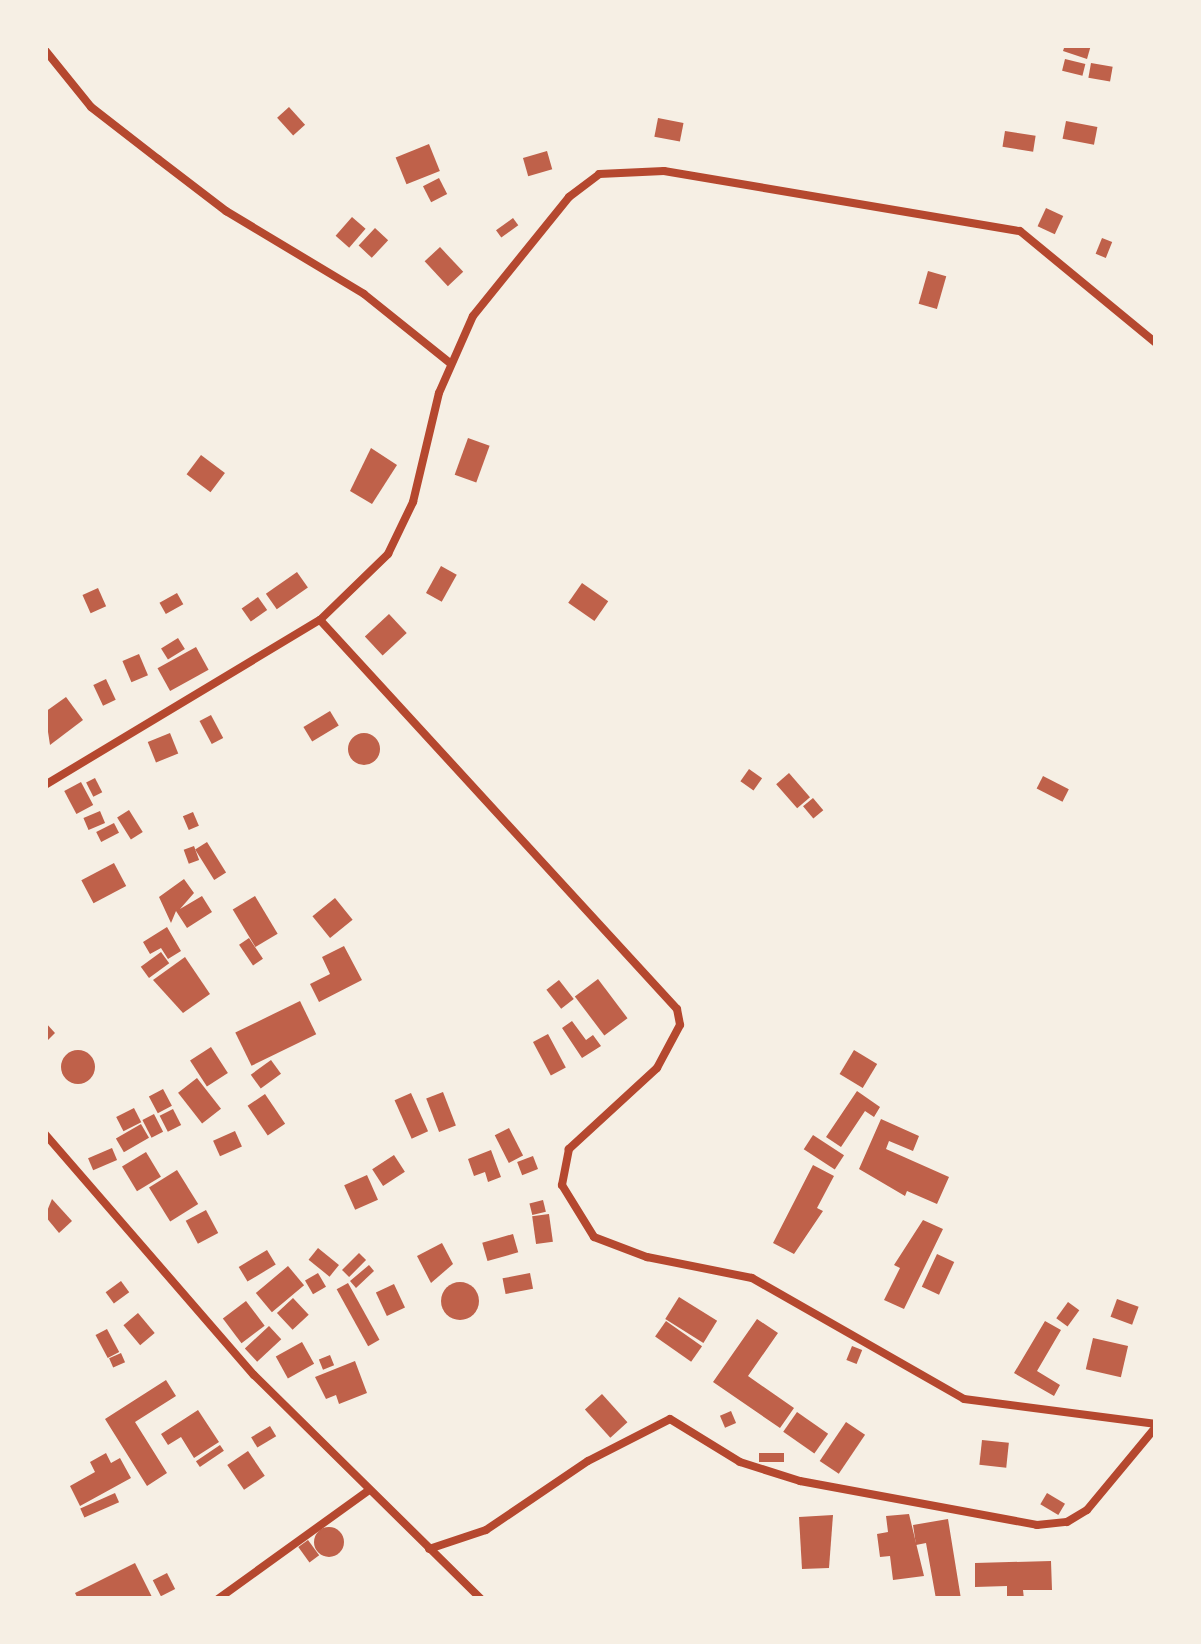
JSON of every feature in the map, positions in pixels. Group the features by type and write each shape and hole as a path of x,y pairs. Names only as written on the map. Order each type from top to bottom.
{"street":[{"path":"45,50 91,107 144,149 226,212 364,294 450,362"},
{"path":"45,786 320,620 388,554 404,526 450,362 473,316 569,198 600,174 628,168 1020,231 1156,343"},
{"path":"320,620 678,1009 680,1024 657,1068 569,1150 562,1185 594,1236 648,1257 752,1278 964,1399 1156,1426"},
{"path":"45,1134 254,1375 481,1599"},
{"path":"430,1549 486,1530 588,1460 670,1418 740,1462 800,1481 1038,1525 1067,1522 1087,1510 1156,1426"},
{"path":"218,1599 369,1490"}],"building":[{"path":"1065,45 1091,45 1087,59 1063,51"},
{"path":"1065,59 1085,64 1082,76 1062,71"},
{"path":"1091,63 1113,67 1110,82 1088,78"},
{"path":"289,107 305,125 293,136 277,118"},
{"path":"658,118 684,123 680,142 654,137"},
{"path":"1066,121 1097,127 1094,145 1063,139"},
{"path":"1005,131 1036,136 1033,152 1002,147"},
{"path":"429,144 440,171 406,184 396,157"},
{"path":"547,151 552,169 528,176 523,158"},
{"path":"439,178 447,194 431,202 423,186"},
{"path":"1046,208 1063,216 1055,234 1038,226"},
{"path":"352,217 366,229 349,248 336,236"},
{"path":"513,218 518,225 501,238 496,230"},
{"path":"375,228 388,240 372,258 359,246"},
{"path":"1102,238 1112,242 1106,258 1096,254"},
{"path":"440,247 463,272 448,286 425,261"},
{"path":"928,271 946,276 937,309 919,304"},
{"path":"468,438 490,446 476,483 455,475"},
{"path":"371,448 397,465 372,504 350,491"},
{"path":"201,455 225,473 211,492 187,474"},
{"path":"441,566 457,575 442,602 426,593"},
{"path":"297,572 308,588 277,609 266,594"},
{"path":"582,583 608,601 594,621 568,603"},
{"path":"98,588 106,606 91,613 82,595"},
{"path":"177,593 183,604 166,614 160,603"},
{"path":"258,597 267,610 251,622 242,608"},
{"path":"389,614 407,633 383,656 365,637"},
{"path":"178,638 185,649 168,660 161,649"},
{"path":"196,647 209,670 170,691 158,668"},
{"path":"139,654 148,675 131,682 122,661"},
{"path":"106,679 116,700 103,706 93,685"},
{"path":"66,697 83,720 50,745 45,712"},
{"path":"330,711 339,726 312,742 303,727"},
{"path":"211,715 223,738 212,744 200,721"},
{"path":"170,733 178,753 156,762 148,742"},
{"path":"364,733 375,738 380,749 375,760 364,765 353,760 348,749 353,738"},
{"path":"749,769 762,778 754,790 740,781"},
{"path":"789,773 810,797 797,808 776,784"},
{"path":"1043,776 1069,789 1062,802 1037,788"},
{"path":"95,778 102,792 93,797 86,783"},
{"path":"81,782 93,805 76,814 64,791"},
{"path":"813,798 823,810 813,819 803,806"},
{"path":"129,810 143,832 131,839 117,817"},
{"path":"100,811 105,823 89,830 83,818"},
{"path":"193,812 199,826 189,830 183,816"},
{"path":"114,823 119,833 101,842 96,832"},
{"path":"207,842 226,873 214,880 195,849"},
{"path":"194,846 199,860 189,864 184,850"},
{"path":"114,863 126,886 94,903 81,880"},
{"path":"184,879 194,893 180,909 202,896 212,912 187,928 176,911 171,923 159,897"},
{"path":"255,896 278,934 255,947 233,909"},
{"path":"335,898 353,920 330,938 312,916"},
{"path":"167,927 181,951 168,959 161,948 150,954 143,942"},
{"path":"249,938 263,959 253,965 239,945"},
{"path":"344,946 362,980 319,1002 310,984 330,974 322,957"},
{"path":"161,952 169,963 149,978 141,967"},
{"path":"185,957 210,994 183,1013 153,980"},
{"path":"598,979 627,1018 604,1036 575,996"},
{"path":"559,980 574,999 561,1009 546,990"},
{"path":"300,1001 316,1034 252,1066 235,1033"},
{"path":"572,1021 586,1040 593,1035 601,1046 582,1058 562,1028"},
{"path":"45,1022 55,1033 45,1043"},
{"path":"548,1034 566,1068 551,1076 533,1042"},
{"path":"211,1047 228,1073 207,1087 190,1061"},
{"path":"78,1050 90,1055 95,1067 90,1079 78,1084 66,1079 61,1067 66,1055"},
{"path":"854,1050 877,1064 863,1088 840,1074"},
{"path":"271,1060 281,1074 261,1088 251,1075"},
{"path":"197,1078 221,1109 202,1124 178,1093"},
{"path":"163,1089 172,1106 158,1113 149,1097"},
{"path":"857,1091 880,1107 874,1117 865,1111 841,1147 826,1137"},
{"path":"443,1092 456,1126 439,1132 426,1098"},
{"path":"411,1093 428,1131 412,1139 395,1100"},
{"path":"265,1094 285,1124 268,1136 248,1106"},
{"path":"134,1108 141,1122 123,1131 116,1117"},
{"path":"173,1109 181,1125 168,1132 160,1116"},
{"path":"154,1114 163,1132 151,1138 142,1120"},
{"path":"881,1119 919,1136 913,1151 889,1141 886,1149 949,1177 937,1204 907,1191 905,1196 859,1169"},
{"path":"141,1124 149,1138 124,1152 116,1138"},
{"path":"509,1128 523,1156 509,1163 495,1135"},
{"path":"235,1131 242,1147 220,1156 213,1141"},
{"path":"813,1135 844,1155 835,1169 804,1149"},
{"path":"112,1148 117,1160 93,1170 88,1158"},
{"path":"491,1150 501,1177 488,1182 485,1172 474,1176 468,1159"},
{"path":"146,1152 161,1177 137,1191 122,1166"},
{"path":"394,1155 405,1172 383,1186 372,1169"},
{"path":"533,1156 538,1169 522,1175 517,1162"},
{"path":"813,1165 834,1176 817,1208 823,1211 794,1254 773,1243"},
{"path":"177,1170 198,1204 170,1221 149,1187"},
{"path":"367,1175 378,1200 355,1210 344,1185"},
{"path":"52,1199 72,1221 59,1233 45,1216"},
{"path":"543,1200 546,1212 532,1215 529,1203"},
{"path":"206,1210 218,1233 198,1244 186,1221"},
{"path":"549,1214 553,1242 536,1244 532,1216"},
{"path":"923,1220 943,1229 904,1309 884,1300 900,1268 894,1265"},
{"path":"513,1234 518,1252 487,1261 482,1243"},
{"path":"442,1243 453,1264 431,1283 417,1256"},
{"path":"318,1248 339,1265 330,1277 309,1260"},
{"path":"267,1250 276,1265 247,1282 239,1267"},
{"path":"359,1253 366,1260 349,1277 342,1270"},
{"path":"937,1254 954,1262 939,1295 922,1287"},
{"path":"369,1265 374,1271 356,1288 350,1281"},
{"path":"288,1266 304,1285 272,1312 256,1293"},
{"path":"318,1273 326,1287 313,1294 305,1280"},
{"path":"530,1273 533,1289 506,1294 503,1278"},
{"path":"121,1281 129,1292 114,1303 106,1292"},
{"path":"460,1282 473,1288 479,1301 473,1314 460,1320 447,1314 441,1301 447,1288"},
{"path":"348,1283 380,1340 368,1346 337,1289"},
{"path":"394,1284 405,1308 387,1316 376,1292"},
{"path":"679,1297 717,1321 703,1343 665,1319"},
{"path":"293,1298 309,1315 293,1330 277,1313"},
{"path":"1117,1299 1139,1307 1132,1325 1111,1317"},
{"path":"246,1301 265,1326 241,1343 223,1318"},
{"path":"1068,1302 1079,1310 1068,1326 1056,1318"},
{"path":"138,1313 155,1333 140,1345 123,1325"},
{"path":"757,1319 778,1333 748,1376 794,1408 780,1428 713,1382"},
{"path":"666,1321 702,1346 691,1362 655,1337"},
{"path":"1045,1321 1061,1330 1037,1371 1060,1385 1054,1396 1014,1373"},
{"path":"269,1326 281,1339 257,1362 245,1349"},
{"path":"107,1329 119,1352 108,1358 96,1335"},
{"path":"1093,1338 1128,1346 1121,1377 1086,1369"},
{"path":"302,1342 314,1364 288,1378 276,1357"},
{"path":"852,1346 862,1350 857,1364 846,1360"},
{"path":"121,1353 125,1362 113,1367 109,1358"},
{"path":"330,1355 334,1365 323,1370 319,1359"},
{"path":"355,1361 367,1393 339,1404 336,1395 326,1399 315,1377"},
{"path":"166,1380 176,1396 135,1422 167,1473 147,1486 105,1419"},
{"path":"602,1394 627,1422 610,1438 585,1409"},
{"path":"198,1410 219,1442 194,1458 181,1437 168,1445 161,1434"},
{"path":"731,1411 736,1423 725,1428 720,1416"},
{"path":"797,1412 828,1434 814,1453 783,1432"},
{"path":"846,1422 865,1435 839,1474 820,1461"},
{"path":"270,1426 276,1436 257,1448 251,1437"},
{"path":"982,1440 1009,1443 1006,1468 979,1465"},
{"path":"220,1445 224,1451 200,1467 196,1461"},
{"path":"248,1451 265,1476 244,1490 227,1465"},
{"path":"106,1453 111,1463 120,1458 131,1478 80,1506 70,1486 95,1472 90,1462"},
{"path":"759,1453 784,1453 784,1462 759,1462"},
{"path":"115,1493 119,1502 84,1518 80,1508"},
{"path":"1047,1493 1065,1504 1058,1515 1040,1504"},
{"path":"909,1514 924,1576 893,1580 890,1556 880,1557 877,1534 888,1532 886,1516"},
{"path":"833,1515 829,1568 802,1569 799,1517"},
{"path":"948,1519 961,1599 936,1599 926,1543 916,1545 913,1525"},
{"path":"329,1527 340,1531 344,1542 340,1553 329,1557 318,1553 314,1542 318,1531"},
{"path":"308,1540 319,1555 309,1562 298,1547"},
{"path":"1051,1561 1052,1590 1023,1590 1024,1599 1007,1599 1007,1586 975,1587 975,1563"},
{"path":"135,1563 153,1599 78,1599 75,1593"},
{"path":"167,1573 175,1589 161,1596 153,1580"}]}
